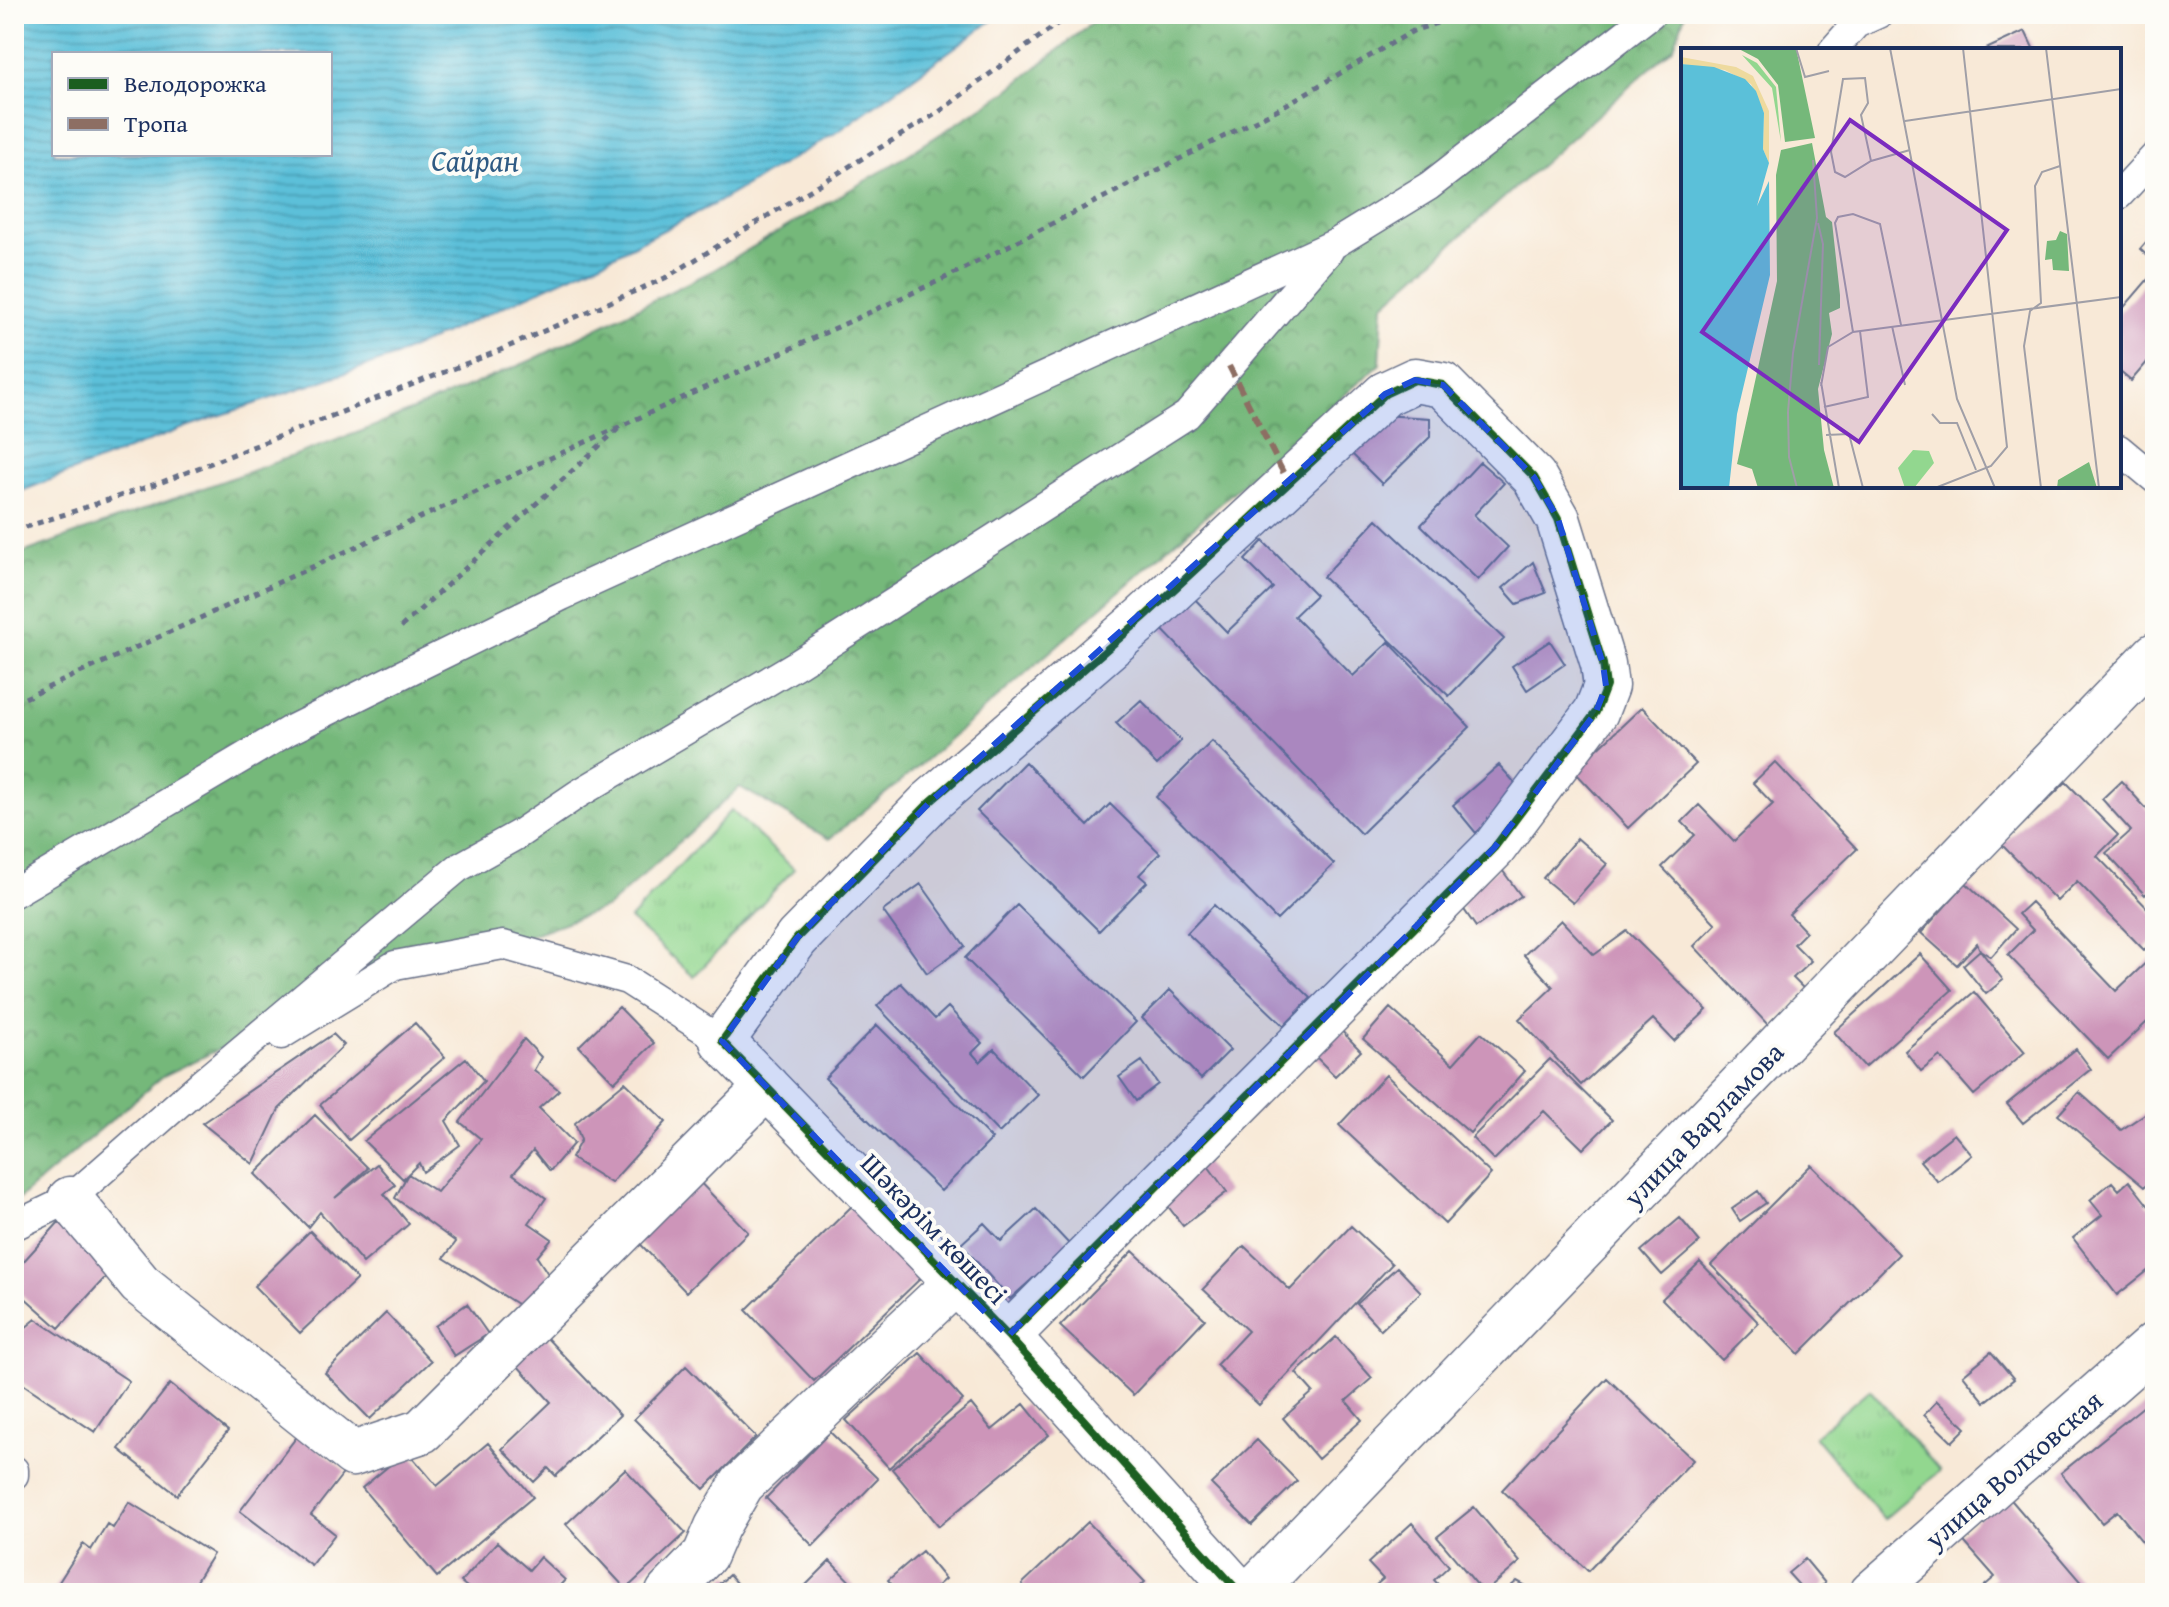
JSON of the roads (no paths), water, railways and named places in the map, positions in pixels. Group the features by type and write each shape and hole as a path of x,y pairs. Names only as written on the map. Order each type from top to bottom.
{"street":[{"path":"722,1041 797,938 930,802 1143,618 1385,394 1415,380 1443,385 1534,477 1558,519 1603,664 1606,686 1596,712 1494,848 1008,1336"},
{"name":"улица Варламова","path":"1251,1593 2155,655"},
{"name":"Шәкәрім көшесі","path":"722,1041 1008,1336 1240,1593"},
{"path":"70,1199 140,1284 353,1454 422,1431 767,1087"},
{"path":"668,1593 705,1555 742,1484 956,1282"},
{"name":"улица Волховская","path":"1872,1593 2155,1344"}],"lane":[{"path":"14,893 288,731 562,596 1336,243 1429,186 1651,14"},
{"path":"1835,48 1856,24 1878,14"},
{"path":"2121,193 2155,156"},
{"path":"14,1226 70,1199 202,1083 458,868 799,663 1187,415 1336,243"},
{"path":"2121,451 2155,479"},
{"path":"202,1083 395,965 503,945 627,980 722,1041"}],"water":[{"name":"Сайран","path":"14,14 1001,14 839,131 718,202 601,262 393,357 189,426 14,494"}]}
